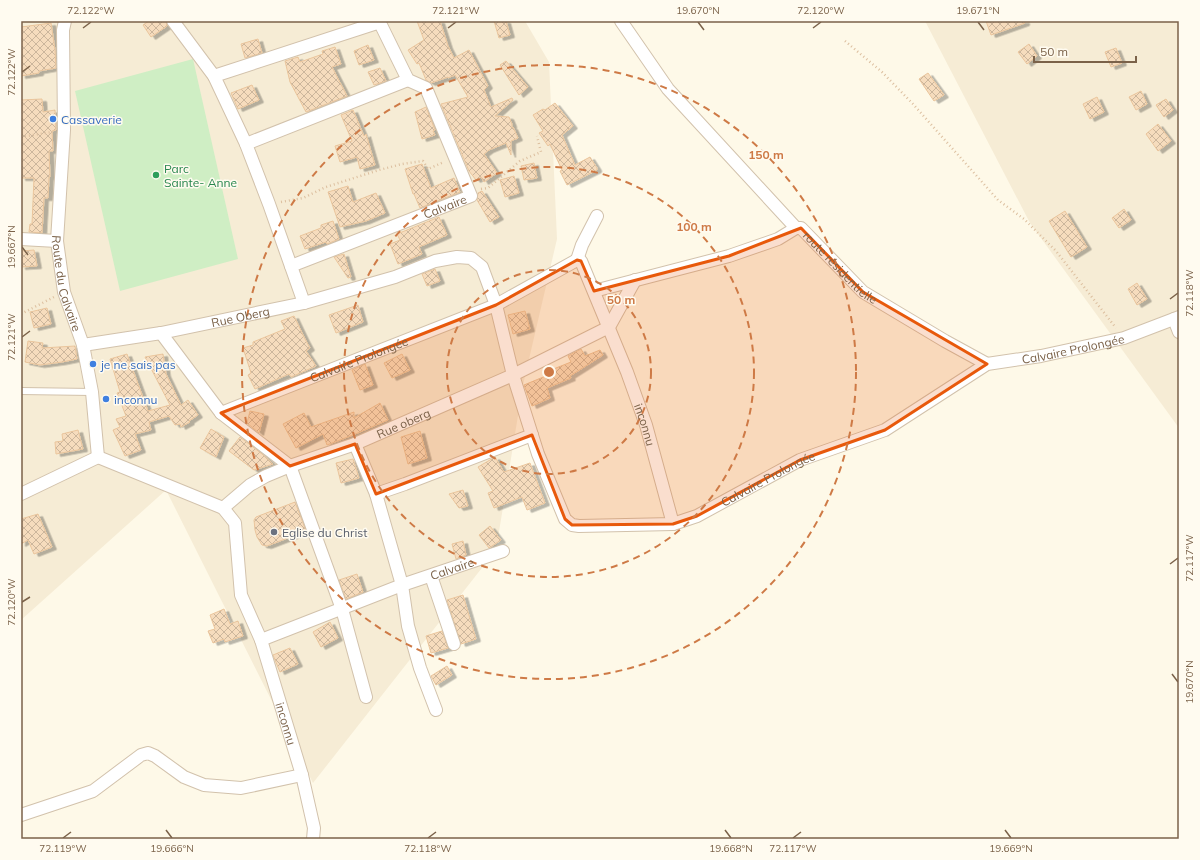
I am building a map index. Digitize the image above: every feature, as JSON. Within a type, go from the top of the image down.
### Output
[{"type":"street","name":"Route du Calvaire","points":[[66,21],[63,30],[64,130],[57,240],[64,292],[83,345],[92,392],[98,458]]},
{"type":"street","points":[[173,21],[214,76],[246,144],[304,303]]},
{"type":"street","points":[[621,21],[668,89],[796,228]]},
{"type":"street","points":[[214,76],[379,22],[408,80],[246,144]]},
{"type":"street","name":"Calvaire","points":[[290,266],[471,196],[426,88],[408,80]]},
{"type":"street","points":[[496,305],[577,260],[582,245],[597,216]]},
{"type":"street","name":"route résidentielle","points":[[594,291],[729,256],[778,239],[796,228],[801,228],[863,292],[987,364]]},
{"type":"street","points":[[21,239],[57,240]]},
{"type":"street","name":"Calvaire Prolongée","points":[[395,277],[435,262],[457,257],[471,258],[482,267],[496,305],[513,375],[538,454],[565,520],[572,525],[579,526],[673,524],[697,516],[800,460],[885,430],[987,364],[1041,356],[1124,338],[1176,318],[1179,332]]},
{"type":"street","name":"inconnu","points":[[577,260],[581,262],[594,291],[646,425],[673,524]]},
{"type":"street","name":"Rue Oberg","points":[[83,345],[161,333],[304,303],[395,277]]},
{"type":"street","points":[[513,375],[609,327],[635,280]]},
{"type":"street","name":"Calvaire Prolongée","points":[[221,413],[496,305]]},
{"type":"street","points":[[161,333],[221,413],[290,466],[342,609],[366,697]]},
{"type":"street","name":"Rue oberg","points":[[290,466],[354,444],[513,375]]},
{"type":"street","points":[[376,494],[532,435]]},
{"type":"street","points":[[354,444],[376,494],[402,585],[408,626],[420,668],[436,710]]},
{"type":"street","points":[[21,494],[98,458],[223,508],[250,485],[290,466]]},
{"type":"street","name":"inconnu","points":[[223,508],[235,523],[241,596],[261,640],[302,775],[314,828],[313,839]]},
{"type":"street","name":"Calvaire","points":[[342,609],[402,585],[503,551]]},
{"type":"street","points":[[431,576],[454,644]]},
{"type":"street","points":[[261,640],[342,609]]},
{"type":"street","points":[[21,815],[93,791],[141,755],[148,753],[155,756],[184,777],[204,785],[241,788],[302,775]]},
{"type":"lane","points":[[21,391],[92,392]]},
{"type":"path","points":[[845,41],[882,72],[913,104],[998,200],[1024,219],[1056,251],[1124,338]]},
{"type":"path","points":[[21,137],[64,130]]},
{"type":"path","points":[[468,189],[488,188],[520,162],[541,152],[537,136]]},
{"type":"path","points":[[269,204],[303,198],[326,187],[402,164],[423,161],[428,169],[446,162],[457,162]]},
{"type":"path","points":[[21,314],[64,292]]},
{"type":"highlighted area","points":[[801,228],[863,292],[987,364],[885,430],[800,460],[697,516],[673,524],[572,525],[565,519],[532,435],[376,494],[355,444],[290,466],[221,413],[496,305],[577,260],[581,261],[594,291],[729,256]]},
{"type":"shaded area","points":[[21,21],[525,21],[549,62],[557,239],[523,385],[496,550],[313,783],[166,490],[21,620]]},
{"type":"shaded area","points":[[925,21],[1179,21],[1179,428],[1030,223]]},
{"type":"green space","name":"Parc Sainte- Anne","points":[[193,59],[238,259],[120,291],[75,91]]},
{"type":"building","points":[[149,21],[166,21],[167,26],[151,37],[143,25]]},
{"type":"building","points":[[417,21],[440,21],[448,46],[454,58],[469,50],[488,86],[484,90],[491,107],[512,98],[513,100],[495,116],[509,117],[512,128],[513,127],[518,138],[511,141],[511,155],[506,143],[489,150],[484,154],[497,173],[484,182],[481,177],[476,180],[469,171],[441,104],[468,97],[455,75],[431,83],[426,80],[419,63],[417,64],[408,50],[424,40]]},
{"type":"building","points":[[494,21],[506,21],[510,35],[499,38]]},
{"type":"building","points":[[986,21],[1025,21],[1025,23],[991,35]]},
{"type":"building","points":[[51,23],[56,68],[21,76],[21,27]]},
{"type":"building","points":[[258,39],[262,53],[245,58],[241,44]]},
{"type":"building","points":[[1029,44],[1037,56],[1027,64],[1018,52]]},
{"type":"building","points":[[368,45],[374,60],[359,65],[354,51]]},
{"type":"building","points":[[335,47],[341,64],[332,67],[347,96],[306,112],[290,82],[285,61],[298,57],[300,62],[323,54],[322,51]]},
{"type":"building","points":[[1116,48],[1122,63],[1111,67],[1105,52]]},
{"type":"building","points":[[506,61],[528,87],[519,95],[500,65]]},
{"type":"building","points":[[380,68],[386,81],[374,85],[368,72]]},
{"type":"building","points":[[928,73],[944,95],[934,101],[919,79]]},
{"type":"building","points":[[252,85],[259,100],[238,109],[231,93]]},
{"type":"building","points":[[1141,91],[1147,104],[1136,110],[1129,97]]},
{"type":"building","points":[[1097,97],[1104,112],[1090,119],[1083,104]]},
{"type":"building","points":[[42,99],[43,112],[55,110],[56,130],[52,131],[53,151],[49,151],[50,177],[48,198],[44,198],[42,233],[29,232],[30,224],[32,224],[34,178],[21,178],[21,100]]},
{"type":"building","points":[[1166,99],[1173,110],[1164,117],[1156,105]]},
{"type":"building","points":[[555,103],[573,126],[562,135],[575,165],[590,157],[597,168],[597,170],[567,185],[550,144],[548,146],[539,133],[543,131],[533,115],[543,109],[545,110]]},
{"type":"building","points":[[426,107],[435,130],[433,131],[435,135],[422,139],[415,112]]},
{"type":"building","points":[[353,110],[364,136],[366,134],[375,165],[360,169],[357,157],[340,162],[335,146],[352,141],[341,115]]},
{"type":"building","points":[[1158,124],[1171,141],[1158,151],[1146,134]]},
{"type":"building","points":[[534,163],[537,178],[524,180],[521,166]]},
{"type":"building","points":[[422,164],[431,188],[454,178],[460,192],[420,208],[413,194],[405,169]]},
{"type":"building","points":[[514,176],[519,193],[505,197],[500,180]]},
{"type":"building","points":[[348,186],[353,202],[376,193],[385,213],[366,221],[340,227],[328,192]]},
{"type":"building","points":[[482,191],[499,217],[490,222],[477,200],[478,193]]},
{"type":"building","points":[[1124,209],[1131,220],[1119,228],[1112,218]]},
{"type":"building","points":[[1065,211],[1087,247],[1071,257],[1049,221]]},
{"type":"building","points":[[439,217],[447,235],[419,247],[422,254],[398,264],[390,244],[400,240],[397,234]]},
{"type":"building","points":[[333,221],[339,239],[327,244],[326,242],[305,249],[300,236],[321,228],[321,225]]},
{"type":"building","points":[[34,250],[37,266],[21,267],[21,251]]},
{"type":"building","points":[[344,254],[351,277],[348,278],[334,257]]},
{"type":"building","points":[[435,269],[440,281],[427,286],[422,274]]},
{"type":"building","points":[[1137,283],[1147,299],[1137,305],[1128,289]]},
{"type":"building","points":[[358,305],[363,322],[336,333],[329,315]]},
{"type":"building","points":[[47,308],[51,324],[34,328],[30,312]]},
{"type":"building","points":[[525,311],[530,329],[513,334],[508,315]]},
{"type":"building","points":[[294,316],[310,348],[306,351],[316,366],[291,377],[289,374],[255,389],[248,375],[251,373],[243,348],[253,345],[253,342],[285,329],[281,321]]},
{"type":"building","points":[[28,341],[43,343],[42,348],[75,346],[77,359],[40,365],[25,362]]},
{"type":"building","points":[[581,349],[585,356],[600,350],[603,355],[570,376],[571,378],[547,388],[550,398],[532,406],[524,385],[553,373],[551,370],[571,362],[568,356]]},
{"type":"building","points":[[127,354],[148,411],[170,405],[145,357],[163,354],[166,374],[181,405],[188,400],[198,415],[181,427],[180,424],[175,425],[169,416],[149,422],[151,430],[135,434],[141,450],[125,456],[113,430],[120,427],[116,419],[126,416],[117,393],[120,392],[110,359]]},
{"type":"building","points":[[402,354],[410,370],[392,378],[384,363]]},
{"type":"building","points":[[365,364],[373,385],[360,390],[352,370]]},
{"type":"building","points":[[380,403],[388,420],[327,445],[323,434],[296,448],[283,424],[304,413],[311,427],[354,412],[354,418]]},
{"type":"building","points":[[250,411],[264,414],[259,433],[247,423]]},
{"type":"building","points":[[211,429],[224,437],[216,457],[200,448]]},
{"type":"building","points":[[78,430],[83,449],[56,454],[55,442],[63,441],[62,434]]},
{"type":"building","points":[[420,431],[427,458],[408,464],[401,437]]},
{"type":"building","points":[[240,437],[273,464],[254,470],[229,451]]},
{"type":"building","points":[[495,457],[504,472],[530,463],[545,503],[527,510],[522,497],[494,508],[488,493],[493,491],[478,467]]},
{"type":"building","points":[[353,459],[359,478],[341,483],[336,463]]},
{"type":"building","points":[[463,490],[468,506],[459,508],[449,494]]},
{"type":"building","points":[[295,502],[306,531],[267,546],[262,545],[255,530],[254,520],[256,517]]},
{"type":"building","points":[[38,514],[52,547],[34,554],[28,540],[21,544],[21,519]]},
{"type":"building","points":[[490,526],[501,540],[489,548],[479,535]]},
{"type":"building","points":[[463,541],[466,555],[456,559],[452,544]]},
{"type":"building","points":[[357,574],[363,592],[346,599],[339,580]]},
{"type":"building","points":[[463,595],[476,639],[461,644],[447,600]]},
{"type":"building","points":[[224,609],[230,624],[238,621],[243,636],[225,642],[224,639],[213,643],[208,631],[215,629],[210,615]]},
{"type":"building","points":[[330,622],[338,638],[321,647],[313,632]]},
{"type":"building","points":[[442,631],[448,648],[431,653],[426,636]]},
{"type":"building","points":[[290,648],[298,664],[280,672],[273,655]]},
{"type":"building","points":[[447,666],[452,675],[436,685],[431,676]]},
{"type":"place","name":"Cassaverie","points":[[53,119]]},
{"type":"place","name":"Parc Sainte- Anne","points":[[156,175]]},
{"type":"place","name":"je ne sais pas","points":[[93,364]]},
{"type":"place","name":"inconnu","points":[[106,399]]},
{"type":"place","name":"Eglise du Christ","points":[[274,532]]}]
